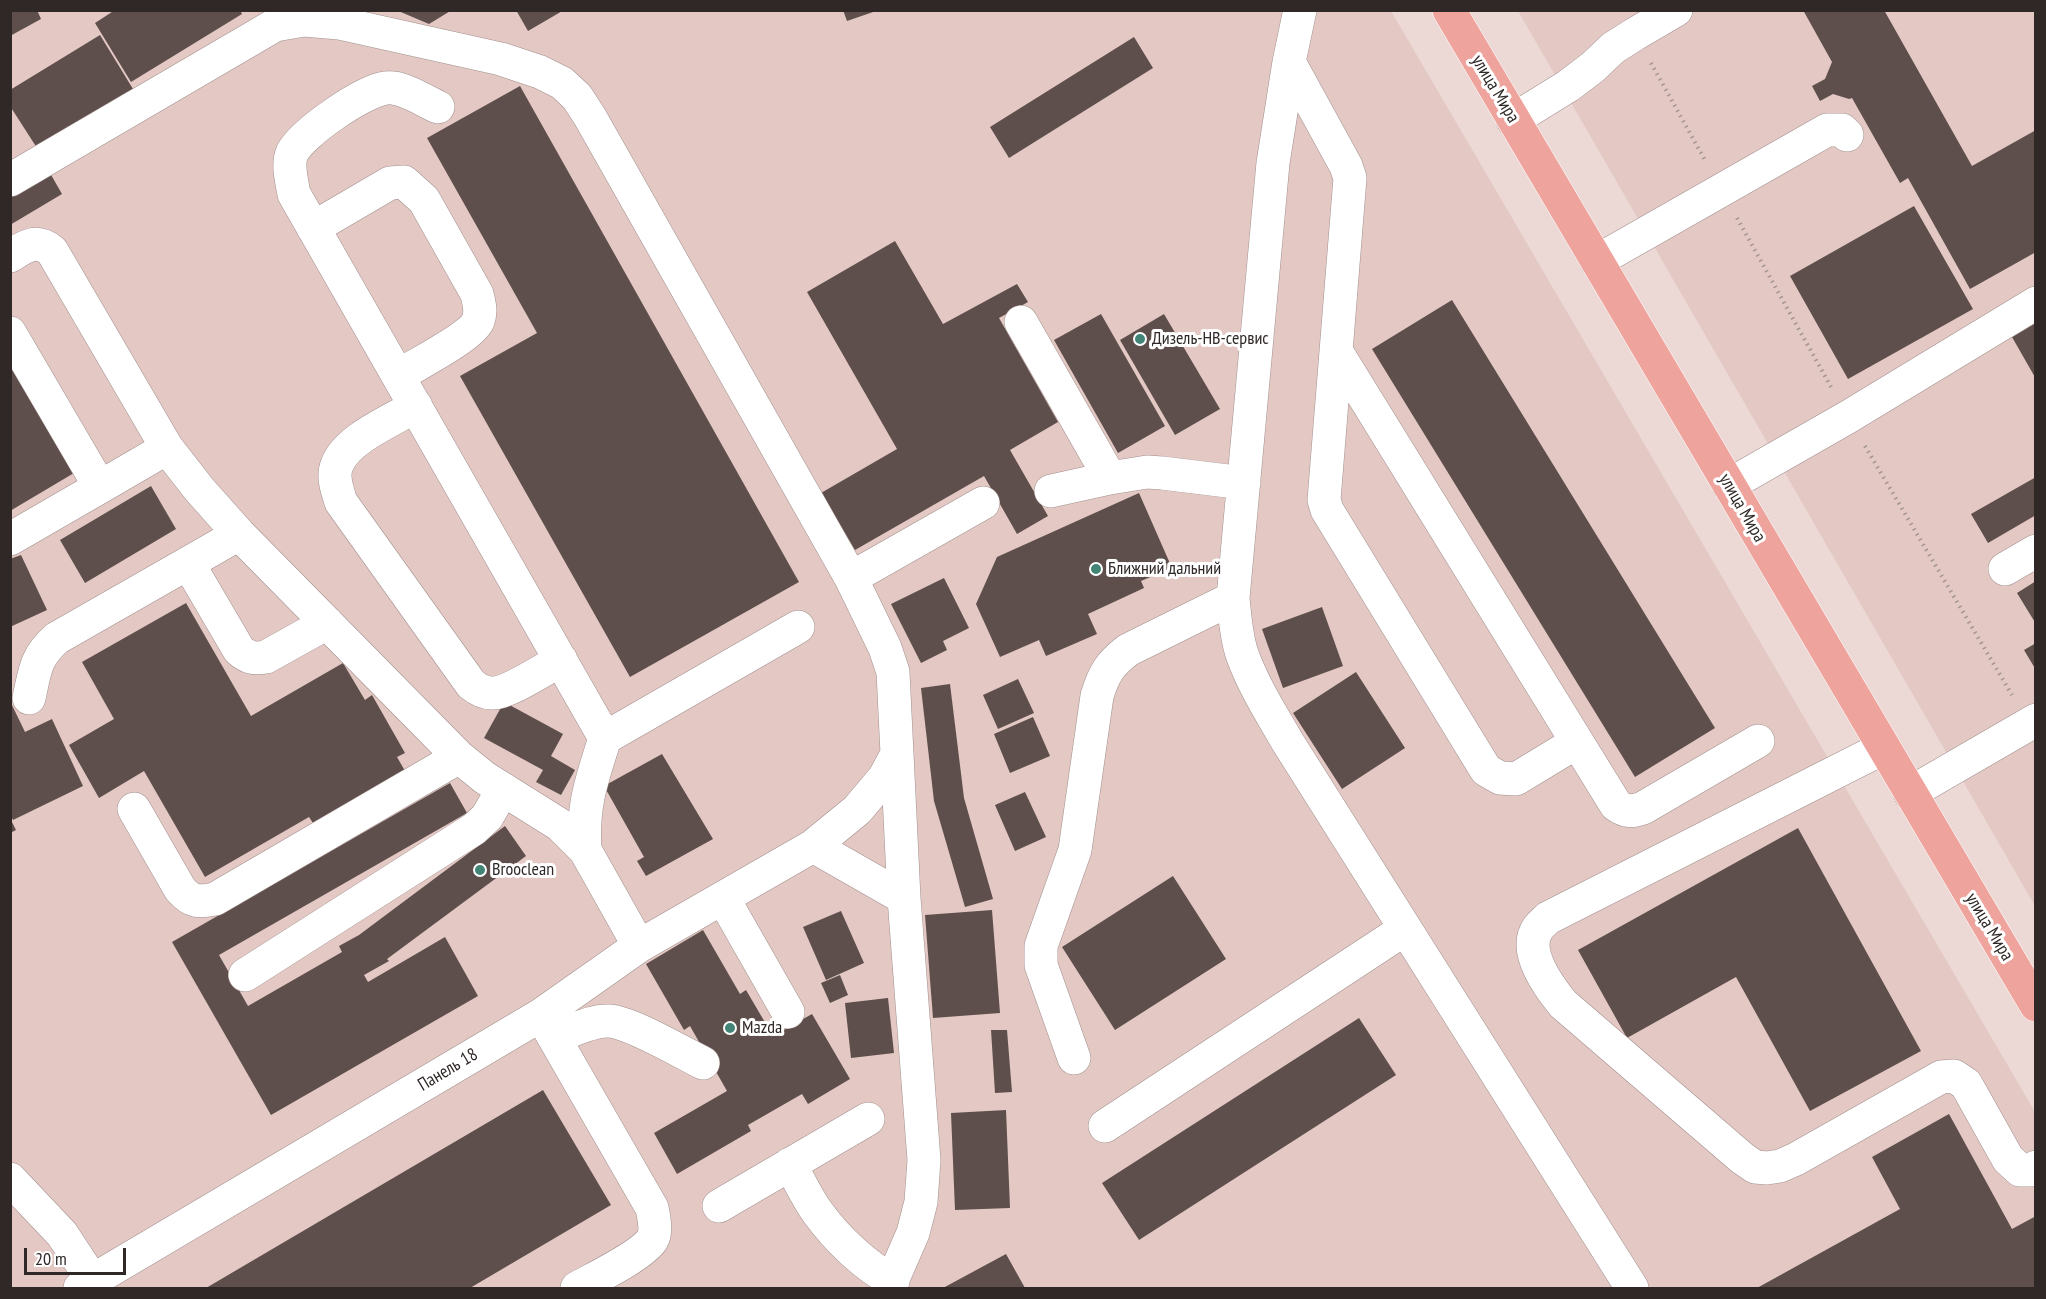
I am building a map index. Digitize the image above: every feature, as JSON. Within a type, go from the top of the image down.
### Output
[{"type":"main road","name":"улица Мира","points":[[1449,10],[2036,1005]]},
{"type":"street","points":[[1300,10],[1273,163],[1233,598],[1236,629],[1242,653],[1256,687],[1287,741],[1632,1288]]},
{"type":"street","points":[[1513,120],[1568,86],[1613,48],[1676,10]]},
{"type":"street","points":[[10,180],[275,25],[304,20],[350,26],[501,59],[562,82],[577,97],[851,578],[885,648],[892,672],[904,898],[924,1160],[918,1212],[913,1233],[890,1287],[828,1226],[816,1211],[790,1164]]},
{"type":"street","points":[[1289,62],[1346,166],[1350,178],[1324,504],[1486,770],[1500,778],[1516,778],[1577,742]]},
{"type":"street","points":[[438,107],[402,90],[387,88],[372,92],[313,129],[300,140],[291,155],[290,170],[294,194],[605,738]]},
{"type":"street","points":[[1597,261],[1827,130],[1842,130],[1847,135]]},
{"type":"street","points":[[313,228],[390,183],[404,182],[424,200],[477,294],[481,309],[478,322],[468,334],[398,376]]},
{"type":"street","points":[[10,256],[35,244],[44,245],[52,251],[167,448],[239,534],[459,757],[503,789],[560,825],[585,850],[639,946]]},
{"type":"street","points":[[1729,485],[1848,417],[2036,303]]},
{"type":"street","points":[[1021,322],[1110,478]]},
{"type":"street","points":[[10,333],[100,487]]},
{"type":"street","points":[[1336,351],[1616,805],[1624,811],[1633,812],[1643,808],[1758,741]]},
{"type":"street","points":[[416,406],[355,442],[343,453],[336,466],[335,484],[341,502],[471,684],[480,691],[494,693],[504,690],[561,660]]},
{"type":"street","points":[[10,539],[167,448]]},
{"type":"street","points":[[1051,491],[1147,472],[1244,483]]},
{"type":"street","points":[[851,578],[983,503]]},
{"type":"street","points":[[29,698],[36,665],[44,650],[57,638],[239,534]]},
{"type":"street","points":[[2005,569],[2036,550]]},
{"type":"street","points":[[188,563],[239,650],[246,656],[256,659],[266,657],[327,623]]},
{"type":"street","points":[[1074,1058],[1041,966],[1041,946],[1075,849],[1096,696],[1103,676],[1113,662],[1128,650],[1233,598]]},
{"type":"street","points":[[585,850],[583,824],[585,809],[605,738],[798,627]]},
{"type":"street","points":[[1910,793],[2032,722]]},
{"type":"street","points":[[1883,748],[1548,918],[1537,929],[1533,947],[1538,966],[1550,989],[1563,1004],[1755,1167],[1767,1168],[1796,1159],[1941,1077],[1954,1076],[1966,1084],[2008,1159],[2020,1170],[2031,1170],[2036,1167]]},
{"type":"street","name":"Панель 18","points":[[86,1285],[548,1026],[639,946],[813,846],[857,810],[884,778],[897,754]]},
{"type":"street","points":[[134,809],[187,898],[200,901],[216,899],[459,757]]},
{"type":"street","points":[[245,975],[474,829],[487,816],[503,789]]},
{"type":"street","points":[[813,846],[904,898]]},
{"type":"street","points":[[723,898],[788,1012]]},
{"type":"street","points":[[1105,1126],[1405,929]]},
{"type":"street","points":[[577,1288],[642,1251],[653,1239],[655,1225],[652,1209],[548,1026],[591,1025],[609,1021],[624,1025],[703,1063]]},
{"type":"street","points":[[719,1206],[868,1119]]},
{"type":"street","points":[[10,1179],[62,1234],[86,1285]]},
{"type":"path","points":[[1635,34],[1848,417],[2032,722]]},
{"type":"shaded area","points":[[10,11],[1391,11],[2035,1112],[2035,1288],[11,1288]]},
{"type":"shaded area","points":[[1518,11],[2035,11],[2035,906]]},
{"type":"building","points":[[10,10],[37,10],[41,19],[10,36]]},
{"type":"building","points":[[115,10],[240,10],[242,14],[131,82],[95,23]]},
{"type":"building","points":[[396,10],[452,10],[429,24]]},
{"type":"building","points":[[516,10],[564,10],[528,31]]},
{"type":"building","points":[[843,10],[876,10],[876,11],[847,21]]},
{"type":"building","points":[[1803,10],[1884,10],[1972,166],[2036,130],[2036,252],[1970,289],[1908,178],[1900,183],[1852,98],[1833,94],[1820,101],[1812,86],[1825,79],[1832,62]]},
{"type":"building","points":[[100,35],[133,89],[37,148],[10,106],[10,90]]},
{"type":"building","points":[[1134,37],[1153,68],[1009,158],[990,127]]},
{"type":"building","points":[[520,86],[799,582],[630,677],[460,376],[537,333],[427,138]]},
{"type":"building","points":[[50,173],[62,194],[10,225],[10,196]]},
{"type":"building","points":[[1914,206],[1973,309],[1848,379],[1790,276]]},
{"type":"building","points":[[895,241],[943,324],[1017,284],[1028,302],[999,318],[1058,422],[1010,450],[1048,516],[1017,534],[984,476],[855,550],[821,493],[897,449],[807,292]]},
{"type":"building","points":[[1452,300],[1715,728],[1635,777],[1372,349]]},
{"type":"building","points":[[1101,314],[1165,426],[1118,453],[1054,340]]},
{"type":"building","points":[[1164,314],[1220,409],[1175,435],[1120,340]]},
{"type":"building","points":[[2036,323],[2036,379],[2012,337]]},
{"type":"building","points":[[10,366],[74,473],[10,511]]},
{"type":"building","points":[[2036,477],[2036,515],[1988,543],[1971,514]]},
{"type":"building","points":[[151,486],[176,529],[85,583],[60,540]]},
{"type":"building","points":[[1139,493],[1172,568],[1141,581],[1144,588],[1088,614],[1097,634],[1046,656],[1039,640],[1000,657],[976,604],[997,557]]},
{"type":"building","points":[[21,555],[47,610],[10,627],[10,559]]},
{"type":"building","points":[[944,578],[969,628],[943,641],[947,650],[921,663],[891,604]]},
{"type":"building","points":[[2036,581],[2036,624],[2017,593]]},
{"type":"building","points":[[186,603],[251,716],[343,663],[365,700],[372,695],[405,753],[397,757],[405,771],[313,823],[309,817],[205,877],[144,771],[99,798],[69,745],[114,719],[82,662]]},
{"type":"building","points":[[1322,607],[1343,666],[1283,688],[1262,629]]},
{"type":"building","points":[[2036,643],[2036,670],[2024,650]]},
{"type":"building","points":[[1356,672],[1405,748],[1342,789],[1293,713]]},
{"type":"building","points":[[1018,679],[1034,713],[998,729],[983,695]]},
{"type":"building","points":[[950,684],[964,798],[993,899],[965,907],[934,801],[921,688]]},
{"type":"building","points":[[10,701],[25,732],[52,719],[83,786],[13,820],[10,814]]},
{"type":"building","points":[[504,702],[563,734],[551,756],[575,770],[561,795],[536,782],[543,770],[484,738]]},
{"type":"building","points":[[1033,717],[1050,756],[1010,773],[994,734]]},
{"type":"building","points":[[662,754],[713,839],[646,876],[637,861],[644,857],[604,786]]},
{"type":"building","points":[[450,783],[467,813],[219,955],[248,1006],[342,952],[339,946],[359,935],[505,826],[526,856],[387,959],[389,961],[364,975],[368,982],[445,937],[478,996],[271,1115],[172,942]]},
{"type":"building","points":[[1025,792],[1046,837],[1015,851],[995,805]]},
{"type":"building","points":[[10,818],[16,830],[10,833]]},
{"type":"building","points":[[1798,828],[1921,1051],[1810,1111],[1736,977],[1627,1038],[1578,950]]},
{"type":"building","points":[[1173,876],[1226,959],[1115,1030],[1062,947]]},
{"type":"building","points":[[992,910],[1000,1013],[933,1018],[925,915]]},
{"type":"building","points":[[841,911],[864,963],[826,980],[803,927]]},
{"type":"building","name":"Mazda","points":[[703,930],[740,994],[746,990],[773,1036],[812,1014],[850,1079],[808,1104],[802,1094],[748,1125],[751,1131],[677,1174],[654,1133],[727,1091],[690,1026],[684,1030],[646,964]]},
{"type":"building","points":[[840,975],[848,995],[830,1003],[821,983]]},
{"type":"building","points":[[888,998],[894,1053],[851,1058],[845,1003]]},
{"type":"building","points":[[1359,1018],[1396,1075],[1139,1240],[1102,1183]]},
{"type":"building","points":[[991,1030],[1007,1030],[1012,1092],[995,1093]]},
{"type":"building","points":[[543,1090],[611,1205],[470,1288],[206,1288]]},
{"type":"building","points":[[1006,1110],[1010,1208],[955,1210],[951,1113]]},
{"type":"building","points":[[1949,1114],[2012,1229],[2036,1216],[2036,1288],[1757,1288],[1900,1209],[1872,1157]]},
{"type":"building","points":[[1006,1254],[1025,1288],[943,1288]]},
{"type":"place","name":"Дизель-НВ-сервис","points":[[1140,339]]},
{"type":"place","name":"Ближний дальний","points":[[1096,569]]},
{"type":"place","name":"Brooсlean","points":[[480,870]]},
{"type":"place","name":"Mazda","points":[[730,1028]]}]
